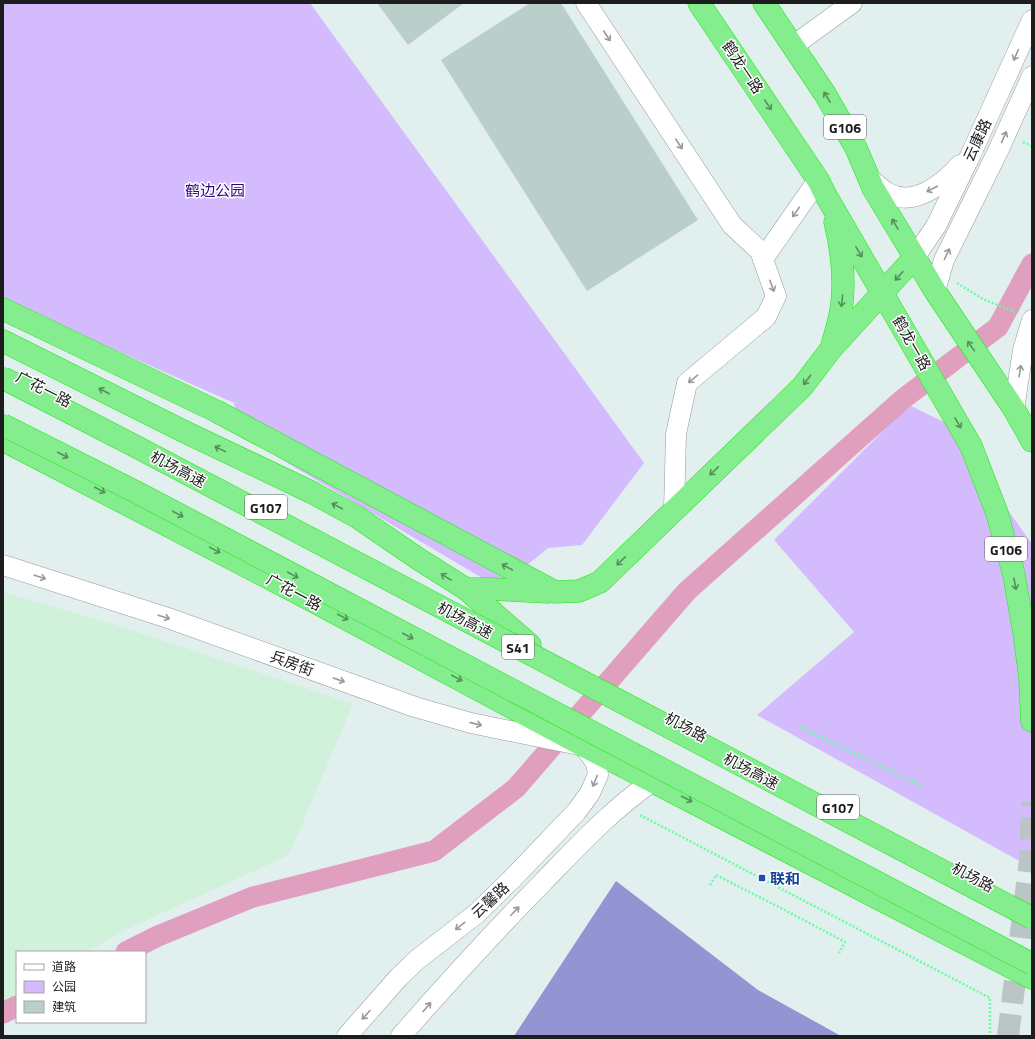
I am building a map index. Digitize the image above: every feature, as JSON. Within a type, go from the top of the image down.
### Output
[{"type":"highway","name":"鹤龙一路","points":[[699,3],[822,187],[971,446],[997,513],[1014,575],[1030,678],[1032,721]]},
{"type":"highway","name":"G106","points":[[764,3],[839,116],[856,148],[873,188],[935,291],[1014,409],[1032,441]]},
{"type":"highway","name":"G106","points":[[822,187],[833,211],[838,235],[844,286],[840,315],[831,349]]},
{"type":"highway","points":[[466,589],[555,592],[579,591],[600,582],[802,387],[831,349],[915,258]]},
{"type":"highway","points":[[3,309],[216,411],[555,592]]},
{"type":"highway","points":[[3,341],[326,500],[357,517],[466,589],[530,645]]},
{"type":"highway","name":"广花一路","points":[[3,368],[120,428],[314,534],[530,645]]},
{"type":"highway","name":"机场高速","points":[[3,378],[1032,918]]},
{"type":"highway","points":[[3,424],[147,498],[1032,964]]},
{"type":"highway","name":"广花一路","points":[[3,440],[306,597],[583,745]]},
{"type":"highway","name":"机场路","points":[[530,645],[1032,908]]},
{"type":"highway","points":[[583,745],[1032,978]]},
{"type":"street","points":[[586,3],[732,225],[760,251],[776,296],[766,317],[687,383],[676,434],[674,510]]},
{"type":"street","points":[[793,46],[852,3]]},
{"type":"street","name":"云康路","points":[[915,258],[936,226],[971,154],[1032,20]]},
{"type":"street","name":"云康路","points":[[935,291],[944,260],[998,151],[1032,76]]},
{"type":"street","points":[[868,177],[888,193],[899,197],[914,197],[933,189],[943,182],[971,154]]},
{"type":"street","points":[[763,259],[822,187]]},
{"type":"street","points":[[1014,409],[1023,350],[1025,317]]},
{"type":"street","name":"兵房街","points":[[3,565],[168,618],[415,707],[471,723],[583,745]]},
{"type":"street","name":"云馨路","points":[[347,1036],[399,977],[418,959],[476,914],[577,811],[590,793],[598,775],[596,763],[583,745]]},
{"type":"street","name":"云馨路","points":[[401,1036],[475,953],[582,842],[621,805],[653,781]]},
{"type":"path","points":[[983,299],[1025,317]]},
{"type":"path","points":[[800,727],[922,786]]},
{"type":"path","points":[[621,805],[990,998],[990,1036]]},
{"type":"path","points":[[710,885],[716,875],[845,942],[838,953]]},
{"type":"shaded area","points":[[3,592],[113,624],[353,704],[289,855],[123,931],[89,951],[16,951],[16,995],[3,1002]]},
{"type":"shaded area","points":[[616,881],[758,990],[841,1036],[514,1036]]},
{"type":"green space","name":"鹤边公园","points":[[3,3],[310,3],[644,463],[582,545],[548,548],[499,588],[239,434],[234,403],[3,300]]},
{"type":"green space","points":[[909,405],[946,423],[1032,544],[1032,868],[757,715],[854,632],[774,540]]},
{"type":"building","points":[[377,3],[464,3],[408,45]]},
{"type":"building","points":[[530,3],[561,3],[698,220],[587,291],[441,60]]},
{"type":"waterway","points":[[128,951],[158,936],[253,897],[434,851],[516,788],[687,591],[903,399],[998,327],[1032,264]]},
{"type":"waterway","points":[[3,1013],[16,1006]]},
{"type":"tunnel","points":[[1008,1036],[1030,860],[1032,802]]},
{"type":"place","name":"联和","points":[[762,878]]}]
